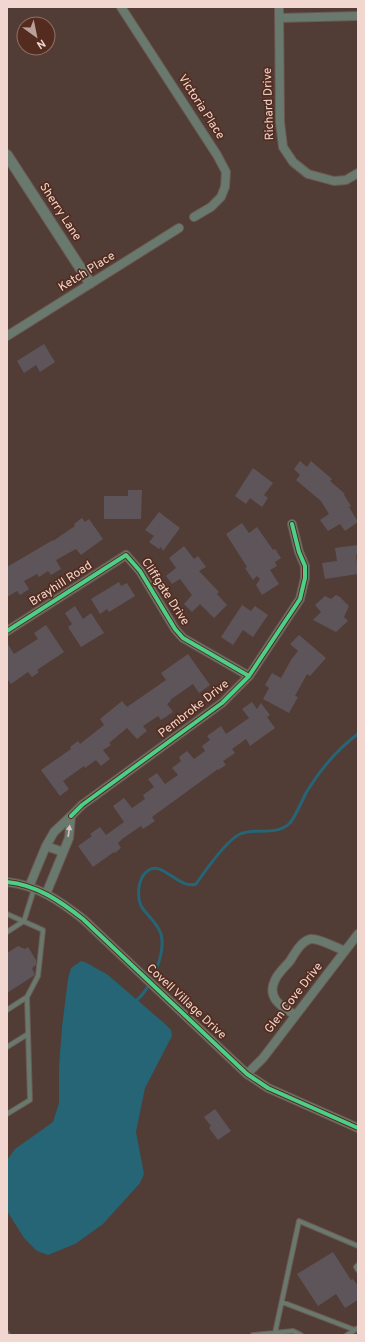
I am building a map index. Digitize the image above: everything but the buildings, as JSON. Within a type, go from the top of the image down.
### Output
[{"type":"street","name":"Victoria Place","points":[[121,7],[217,155],[226,172],[225,188],[221,197],[211,208],[194,217]]},
{"type":"street","name":"Richard Drive","points":[[279,7],[280,122],[283,147],[293,162],[308,174],[334,181],[346,180],[358,173]]},
{"type":"street","points":[[279,18],[358,16]]},
{"type":"street","name":"Sherry Lane","points":[[7,155],[90,283]]},
{"type":"street","name":"Ketch Place","points":[[7,336],[179,228]]},
{"type":"street","name":"Pembroke Drive","points":[[32,888],[46,846],[54,832],[82,805],[222,703],[249,676],[300,599],[305,578],[305,566],[299,552],[292,524]]},
{"type":"street","name":"Cliffgate Drive","points":[[126,555],[140,571],[175,630],[183,638],[249,676]]},
{"type":"street","name":"Brayhill Road","points":[[7,630],[126,555]]},
{"type":"street","points":[[46,894],[68,838],[71,816]]},
{"type":"street","points":[[46,846],[63,852]]},
{"type":"street","name":"Covell Village Drive","points":[[7,882],[16,883],[46,894],[60,901],[83,918],[247,1074],[268,1088],[358,1128]]},
{"type":"street","name":"Glen Cove Drive","points":[[247,1074],[263,1058],[358,934]]},
{"type":"street","points":[[295,1015],[281,1007],[275,1000],[272,989],[275,980],[302,944],[308,940],[316,939],[345,951]]},
{"type":"lane","points":[[7,932],[24,921],[32,888]]},
{"type":"lane","points":[[7,914],[43,930],[38,976],[27,997],[30,1100],[7,1114]]},
{"type":"lane","points":[[7,1010],[27,997]]},
{"type":"lane","points":[[7,1047],[28,1034]]},
{"type":"lane","points":[[275,1333],[299,1221],[358,1246]]},
{"type":"lane","points":[[358,1265],[356,1267],[358,1270]]},
{"type":"lane","points":[[282,1302],[356,1329]]},
{"type":"lane","points":[[347,1335],[356,1329]]},
{"type":"lane","points":[[253,1335],[294,1332],[301,1335]]},
{"type":"water","points":[[81,961],[108,975],[164,1023],[171,1030],[172,1036],[145,1088],[136,1132],[144,1174],[140,1183],[103,1224],[75,1244],[48,1255],[37,1251],[24,1238],[7,1211],[7,1160],[15,1149],[53,1122],[59,1103],[59,1067],[68,979],[71,968]]},
{"type":"waterway","points":[[137,1000],[143,994],[153,978],[160,959],[162,941],[159,930],[143,909],[139,900],[140,883],[145,873],[154,868],[160,869],[183,883],[190,885],[196,884],[216,856],[235,837],[246,832],[272,831],[284,827],[292,820],[306,793],[323,768],[350,740],[358,734]]},
{"type":"cycle path","points":[[71,816],[82,805],[222,703],[249,676],[300,599],[305,578],[305,566],[299,552],[292,524]]},
{"type":"cycle path","points":[[7,631],[126,555],[140,571],[175,629],[183,638],[249,676]]},
{"type":"cycle path","points":[[7,882],[38,890],[57,900],[83,919],[247,1074],[268,1088],[358,1128]]}]
